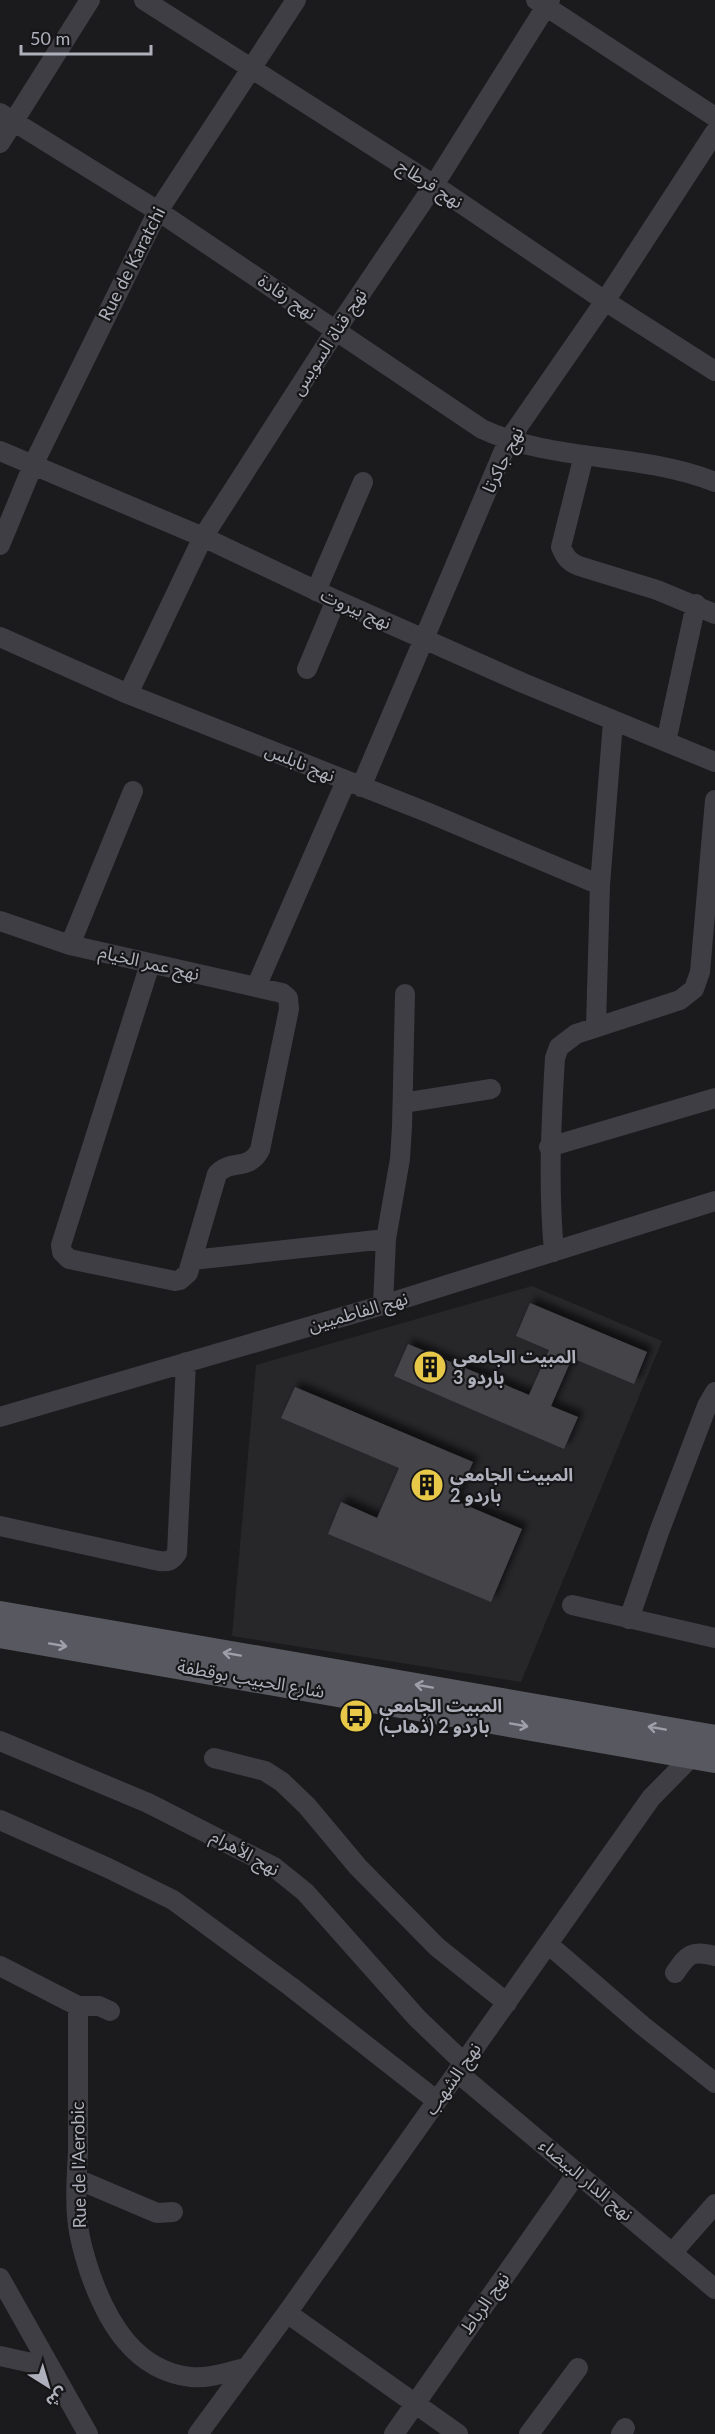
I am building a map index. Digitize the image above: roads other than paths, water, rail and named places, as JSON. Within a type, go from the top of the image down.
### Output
[{"type":"main road","name":"شارع الحبيب بوقطفة","points":[[0,1614],[710,1744]]},
{"type":"main road","name":"شارع الحبيب بوقطفة","points":[[0,1635],[710,1744]]},
{"type":"street","points":[[0,143],[7,117],[90,0]]},
{"type":"street","name":"نهج قرطاج","points":[[144,0],[434,185],[605,301],[715,371]]},
{"type":"street","name":"Rue de Karatchi","points":[[0,545],[33,465],[158,211],[296,0]]},
{"type":"street","points":[[544,2],[715,117]]},
{"type":"street","name":"نهج قناة السويس","points":[[128,694],[203,537],[336,330],[434,185],[544,2]]},
{"type":"street","name":"نهج رقادة","points":[[7,117],[158,211],[482,429],[508,441],[669,468],[715,482]]},
{"type":"street","name":"نهج جاكرتا","points":[[256,987],[425,639],[508,441],[605,301],[715,132]]},
{"type":"street","name":"نهج بيروت","points":[[0,451],[203,537],[316,591],[613,722],[715,762]]},
{"type":"street","points":[[584,455],[561,547],[564,555],[570,562],[579,566],[696,604],[715,614]]},
{"type":"street","points":[[316,591],[363,482]]},
{"type":"street","points":[[307,669],[336,600]]},
{"type":"street","points":[[666,742],[696,604]]},
{"type":"street","name":"نهج نابلس","points":[[0,637],[128,694],[429,813],[600,885]]},
{"type":"street","points":[[597,1027],[600,885],[613,722]]},
{"type":"street","points":[[70,945],[133,790]]},
{"type":"street","points":[[554,1252],[549,1200],[549,1147],[555,1058],[559,1047],[576,1034],[680,1000],[694,989],[700,972],[715,800]]},
{"type":"street","name":"نهج عمر الخيام","points":[[0,921],[70,945],[256,987],[285,995],[288,998],[289,1009],[260,1150],[255,1159],[249,1163],[228,1166],[218,1174],[192,1260]]},
{"type":"street","points":[[150,964],[61,1245],[62,1252],[69,1259],[169,1281],[185,1277],[192,1260],[386,1239]]},
{"type":"street","points":[[384,1305],[386,1239],[400,1159],[405,994]]},
{"type":"street","points":[[403,1103],[491,1089]]},
{"type":"street","points":[[549,1147],[715,1098]]},
{"type":"street","name":"نهج الفاطميين","points":[[0,1417],[384,1305],[715,1201]]},
{"type":"street","points":[[0,1526],[165,1562],[174,1558],[177,1553],[186,1362]]},
{"type":"street","points":[[629,1619],[663,1521],[707,1406],[715,1392]]},
{"type":"street","points":[[572,1605],[715,1638]]},
{"type":"street","name":"نهج الأهرام","points":[[0,1741],[148,1803],[274,1867],[305,1892],[461,2068]]},
{"type":"street","name":"نهج الشهب","points":[[198,2434],[461,2068],[651,1798],[710,1744]]},
{"type":"street","points":[[214,1758],[265,1771],[282,1782],[307,1806],[358,1867],[437,1947],[507,2003]]},
{"type":"street","points":[[0,1820],[173,1900],[291,1986],[437,2101]]},
{"type":"street","points":[[548,1944],[643,2026],[715,2083]]},
{"type":"street","points":[[675,1973],[685,1958],[693,1953],[715,1956]]},
{"type":"street","points":[[0,1966],[78,2006],[99,2006],[110,2011]]},
{"type":"street","name":"Rue de l'Aerobic","points":[[78,2006],[77,2216],[84,2253],[106,2312],[116,2331],[132,2349],[146,2362],[170,2373],[193,2377],[214,2376],[245,2368]]},
{"type":"street","name":"نهج الدار البيضاء","points":[[461,2068],[577,2173],[715,2289]]},
{"type":"street","name":"نهج الرباط","points":[[394,2434],[577,2173]]},
{"type":"street","points":[[77,2179],[157,2214],[173,2212]]},
{"type":"street","points":[[673,2252],[715,2204]]},
{"type":"street","points":[[0,2278],[88,2434]]},
{"type":"street","points":[[286,2313],[458,2434]]},
{"type":"street","points":[[0,2356],[50,2367]]},
{"type":"street","points":[[529,2434],[578,2368]]},
{"type":"place","name":"المبيت الجامعي باردو 3","points":[[430,1367]]},
{"type":"place","name":"المبيت الجامعي باردو 2","points":[[427,1485]]},
{"type":"place","name":"المبيت الجامعي باردو 2 (ذهاب)","points":[[356,1716]]}]
